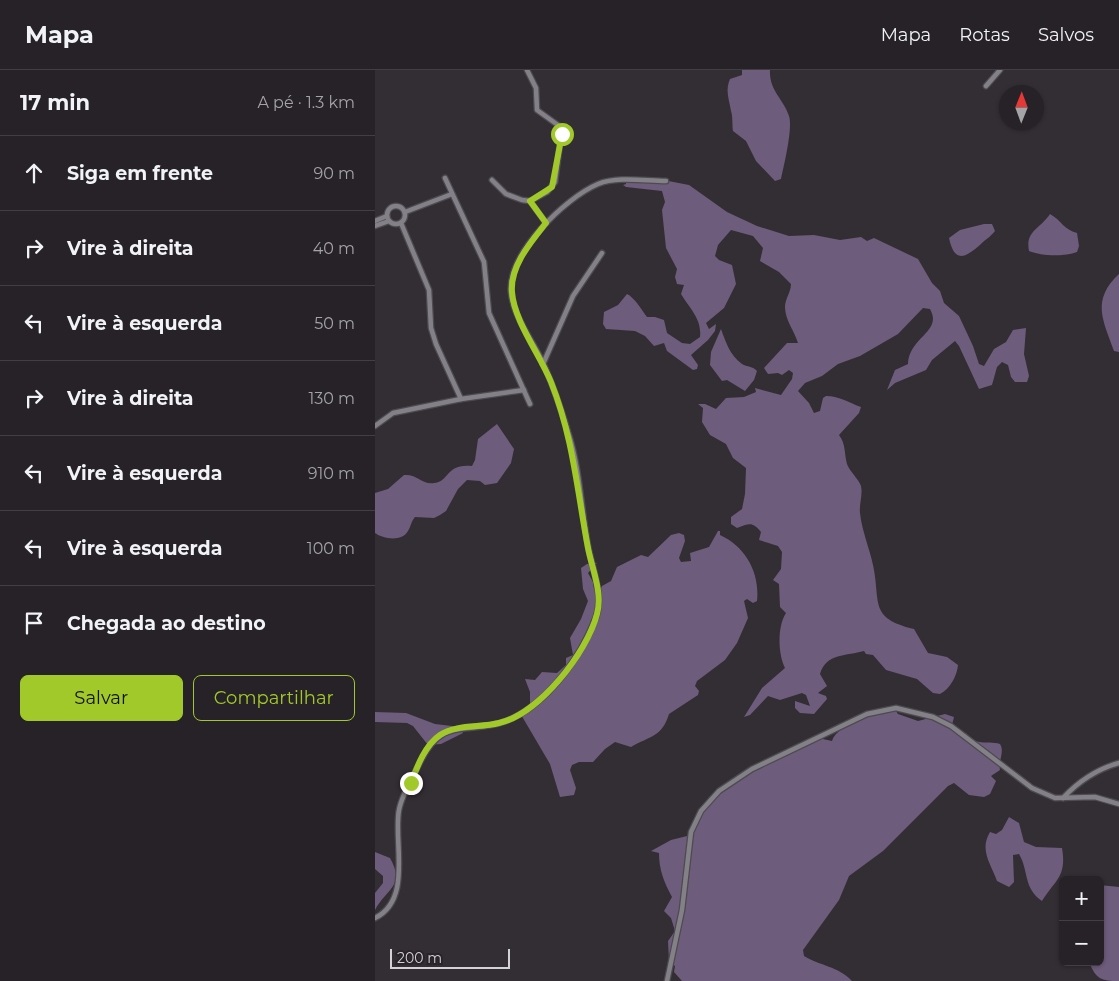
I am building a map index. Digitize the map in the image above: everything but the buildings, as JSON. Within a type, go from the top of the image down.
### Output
[{"type":"street","points":[[492,180],[513,198],[530,201],[552,187],[562,130],[537,110],[536,88],[527,70]]},
{"type":"street","points":[[986,86],[1000,70]]},
{"type":"street","points":[[445,178],[483,258],[489,313],[530,404]]},
{"type":"street","points":[[375,918],[385,912],[390,905],[396,885],[400,864],[398,817],[401,802],[432,742],[450,731],[499,723],[525,710],[552,688],[572,665],[597,615],[599,595],[588,546],[569,436],[543,364],[516,309],[512,285],[521,257],[546,223],[576,198],[599,184],[619,181],[666,180]]},
{"type":"street","points":[[452,194],[405,212],[401,223],[429,290],[431,328],[436,344],[461,399]]},
{"type":"street","points":[[530,201],[546,223]]},
{"type":"street","points":[[388,218],[389,210],[393,207],[400,207],[405,212]]},
{"type":"street","points":[[375,221],[388,218]]},
{"type":"street","points":[[388,218],[395,224],[401,223]]},
{"type":"street","points":[[375,226],[388,218]]},
{"type":"street","points":[[543,364],[573,296],[602,253]]},
{"type":"street","points":[[375,426],[393,413],[461,399],[524,390]]},
{"type":"street","points":[[667,981],[682,910],[691,832],[701,812],[719,791],[752,769],[867,714],[896,708],[933,717],[969,739],[1031,788],[1055,798],[1095,797],[1119,804]]},
{"type":"street","points":[[1063,798],[1073,787],[1091,775],[1119,764]]},
{"type":"shaded area","points":[[742,70],[770,70],[774,89],[789,116],[789,138],[781,179],[775,181],[756,161],[746,141],[733,131],[728,87],[730,79],[742,75]]},
{"type":"shaded area","points":[[626,179],[658,179],[689,185],[727,212],[757,226],[789,236],[814,235],[840,240],[861,237],[867,241],[874,238],[918,259],[932,283],[940,291],[944,303],[959,316],[979,364],[984,366],[994,349],[1006,342],[1013,330],[1026,328],[1024,354],[1029,376],[1027,382],[1015,382],[1011,377],[1008,365],[1002,362],[997,367],[992,385],[979,389],[955,341],[932,360],[926,370],[895,383],[887,390],[895,370],[908,364],[914,347],[932,323],[933,317],[930,309],[923,308],[898,334],[860,356],[838,364],[822,376],[805,383],[798,391],[809,403],[814,413],[820,411],[823,398],[826,396],[840,398],[861,407],[859,413],[839,435],[844,445],[847,464],[861,486],[861,520],[873,565],[879,607],[889,620],[914,629],[928,653],[947,657],[958,665],[952,682],[940,694],[933,693],[917,679],[886,670],[873,655],[866,654],[864,651],[838,656],[827,662],[823,667],[820,674],[827,686],[818,693],[826,696],[827,699],[814,714],[800,713],[795,708],[795,701],[810,706],[806,695],[802,693],[780,700],[768,696],[750,715],[744,717],[762,688],[785,668],[779,640],[781,626],[786,613],[780,607],[779,584],[773,580],[781,569],[782,552],[778,546],[759,540],[761,532],[755,526],[747,525],[737,528],[731,524],[731,517],[742,509],[745,494],[746,468],[733,458],[726,444],[710,435],[702,422],[703,408],[698,404],[705,404],[716,409],[726,398],[744,397],[756,392],[755,388],[781,395],[792,379],[793,373],[789,370],[782,375],[778,373],[768,374],[764,368],[787,343],[798,343],[785,312],[785,304],[791,284],[779,272],[760,261],[763,248],[753,236],[731,230],[718,245],[715,256],[719,260],[732,265],[736,284],[724,308],[706,323],[709,329],[716,324],[715,331],[691,355],[698,365],[697,369],[693,370],[667,351],[664,343],[654,346],[645,336],[635,331],[606,329],[603,324],[604,312],[618,305],[627,294],[647,317],[664,320],[667,333],[682,343],[690,344],[700,337],[697,319],[681,294],[684,285],[677,284],[675,277],[677,269],[666,248],[662,210],[665,202],[662,191],[626,187],[623,185],[626,184]]},
{"type":"shaded area","points":[[1050,214],[1069,230],[1077,233],[1079,246],[1077,252],[1066,255],[1053,255],[1029,251],[1028,244],[1031,234]]},
{"type":"shaded area","points":[[992,224],[995,231],[991,236],[968,254],[963,256],[955,253],[949,238],[960,230]]},
{"type":"shaded area","points":[[1119,274],[1119,352],[1114,351],[1106,330],[1103,320],[1102,302],[1110,284]]},
{"type":"shaded area","points":[[721,329],[734,357],[742,364],[757,371],[754,380],[745,391],[727,380],[722,381],[710,365],[711,352]]},
{"type":"shaded area","points":[[497,424],[514,449],[511,463],[497,483],[485,485],[480,481],[467,480],[458,489],[446,511],[440,515],[434,518],[415,517],[408,531],[401,537],[387,538],[375,533],[375,493],[388,489],[404,475],[434,483],[439,482],[457,467],[472,466],[475,460],[478,439]]},
{"type":"shaded area","points":[[718,531],[720,531],[720,535],[737,546],[744,554],[756,581],[757,601],[753,603],[747,599],[744,601],[748,618],[737,643],[725,660],[697,681],[695,686],[699,691],[698,695],[669,714],[663,727],[655,735],[631,747],[615,742],[605,749],[593,762],[579,762],[572,765],[570,770],[576,788],[574,795],[560,797],[550,764],[520,713],[530,704],[530,692],[525,679],[535,680],[542,672],[557,673],[566,665],[566,658],[573,655],[570,638],[581,619],[588,601],[583,589],[581,568],[587,564],[597,563],[588,573],[593,582],[594,589],[599,592],[602,586],[611,581],[617,567],[641,555],[648,557],[671,535],[679,533],[684,535],[685,541],[679,558],[681,562],[691,561],[690,553],[709,547]]},
{"type":"shaded area","points":[[894,708],[898,714],[918,721],[945,714],[954,717],[952,725],[960,736],[966,733],[977,742],[1000,744],[1002,750],[1000,770],[991,776],[996,781],[990,794],[984,797],[969,795],[954,783],[948,786],[883,851],[849,876],[839,900],[803,950],[804,956],[841,972],[852,981],[682,981],[674,972],[675,966],[669,962],[668,941],[675,931],[671,918],[664,911],[672,897],[662,876],[659,853],[651,851],[671,840],[687,836],[709,797],[752,772],[762,761],[814,737],[832,741],[835,735],[850,724]]},
{"type":"shaded area","points":[[375,712],[406,713],[435,724],[460,727],[463,733],[441,744],[428,745],[413,726],[407,723],[375,722]]},
{"type":"shaded area","points":[[1009,817],[1019,823],[1024,842],[1036,847],[1062,848],[1063,866],[1059,878],[1042,901],[1036,896],[1029,885],[1019,854],[1013,855],[1014,882],[1009,887],[997,881],[987,857],[986,845],[990,832],[996,834],[1002,830]]},
{"type":"shaded area","points":[[375,852],[390,858],[396,875],[393,887],[375,910],[375,893],[383,883],[383,876],[375,869]]},
{"type":"shaded area","points":[[1104,885],[1119,887],[1119,981],[1100,978],[1091,966],[1104,966]]},
{"type":"route","points":[[411,783],[432,742],[442,734],[460,728],[499,723],[518,716],[552,688],[563,677],[581,651],[597,615],[599,595],[588,546],[569,436],[551,383],[516,309],[511,294],[516,267],[521,257],[546,223],[530,201],[547,192],[555,182],[557,154],[562,134]]}]
